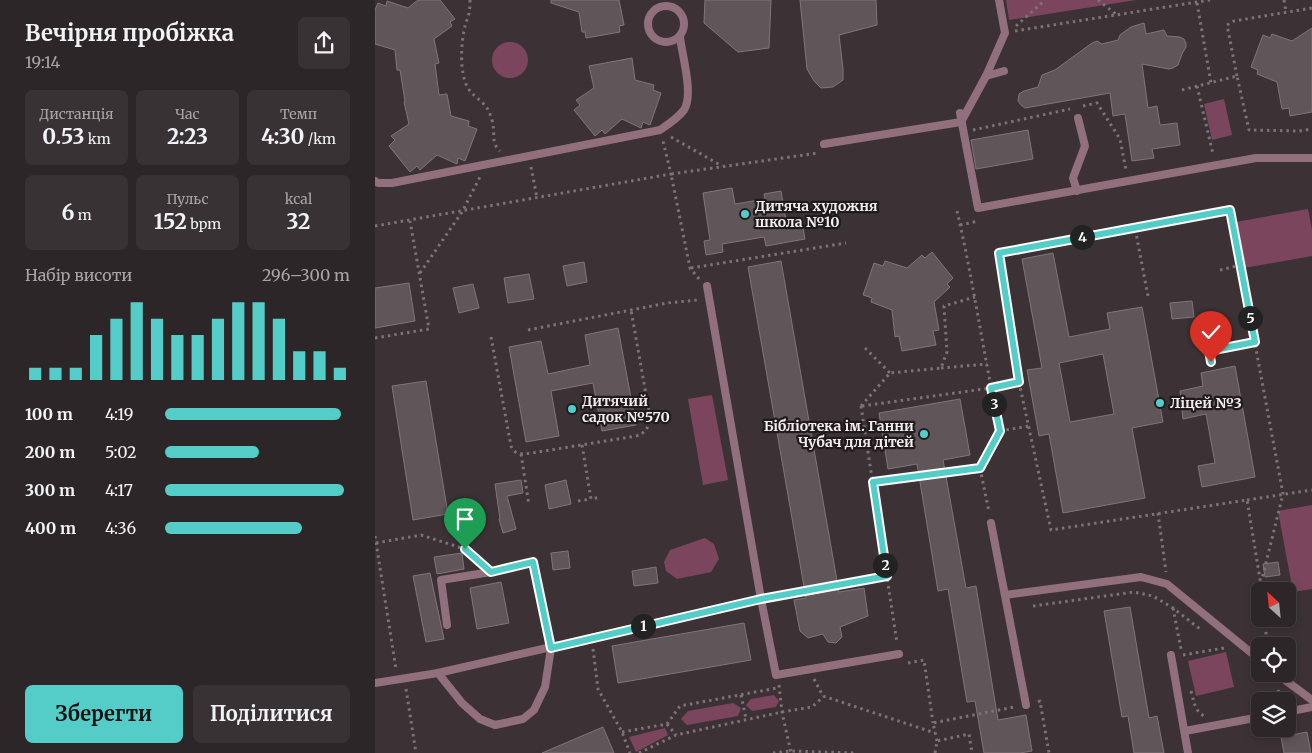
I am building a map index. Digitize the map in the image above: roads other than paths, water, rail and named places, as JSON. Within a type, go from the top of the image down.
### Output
[{"type":"lane","points":[[961,122],[986,76],[1005,33],[999,0]]},
{"type":"lane","points":[[659,3],[673,7],[682,14],[685,27],[680,37],[667,43],[661,42],[652,36],[649,30],[649,18],[659,3]]},
{"type":"lane","points":[[375,181],[378,183],[392,183],[660,130],[675,120],[685,108],[689,89],[680,37]]},
{"type":"lane","points":[[986,76],[1005,71]]},
{"type":"lane","points":[[960,113],[979,208],[1256,158],[1312,158]]},
{"type":"lane","points":[[1077,191],[1073,178],[1085,146],[1078,118]]},
{"type":"lane","points":[[824,144],[961,122]]},
{"type":"lane","points":[[707,286],[761,599],[777,675],[899,654]]},
{"type":"lane","points":[[991,523],[1026,705]]},
{"type":"lane","points":[[438,673],[480,720],[495,725],[523,719],[534,710],[545,687],[551,648],[533,562],[491,572],[441,580],[447,625]]},
{"type":"lane","points":[[1005,595],[1141,577],[1167,584],[1251,653]]},
{"type":"lane","points":[[375,683],[438,673],[761,599]]},
{"type":"lane","points":[[1171,655],[1188,753]]},
{"type":"lane","points":[[1288,682],[1312,700]]},
{"type":"lane","points":[[1296,710],[1312,707]]},
{"type":"lane","points":[[1185,731],[1251,719]]},
{"type":"place","name":"Дитяча художня школа №10","points":[[745,214]]},
{"type":"place","name":"Ліцей №3","points":[[1160,403]]},
{"type":"place","name":"Дитячий садок №570","points":[[572,409]]},
{"type":"place","name":"Бібліотека ім. Ганни Чубач для дітей","points":[[924,434]]}]
